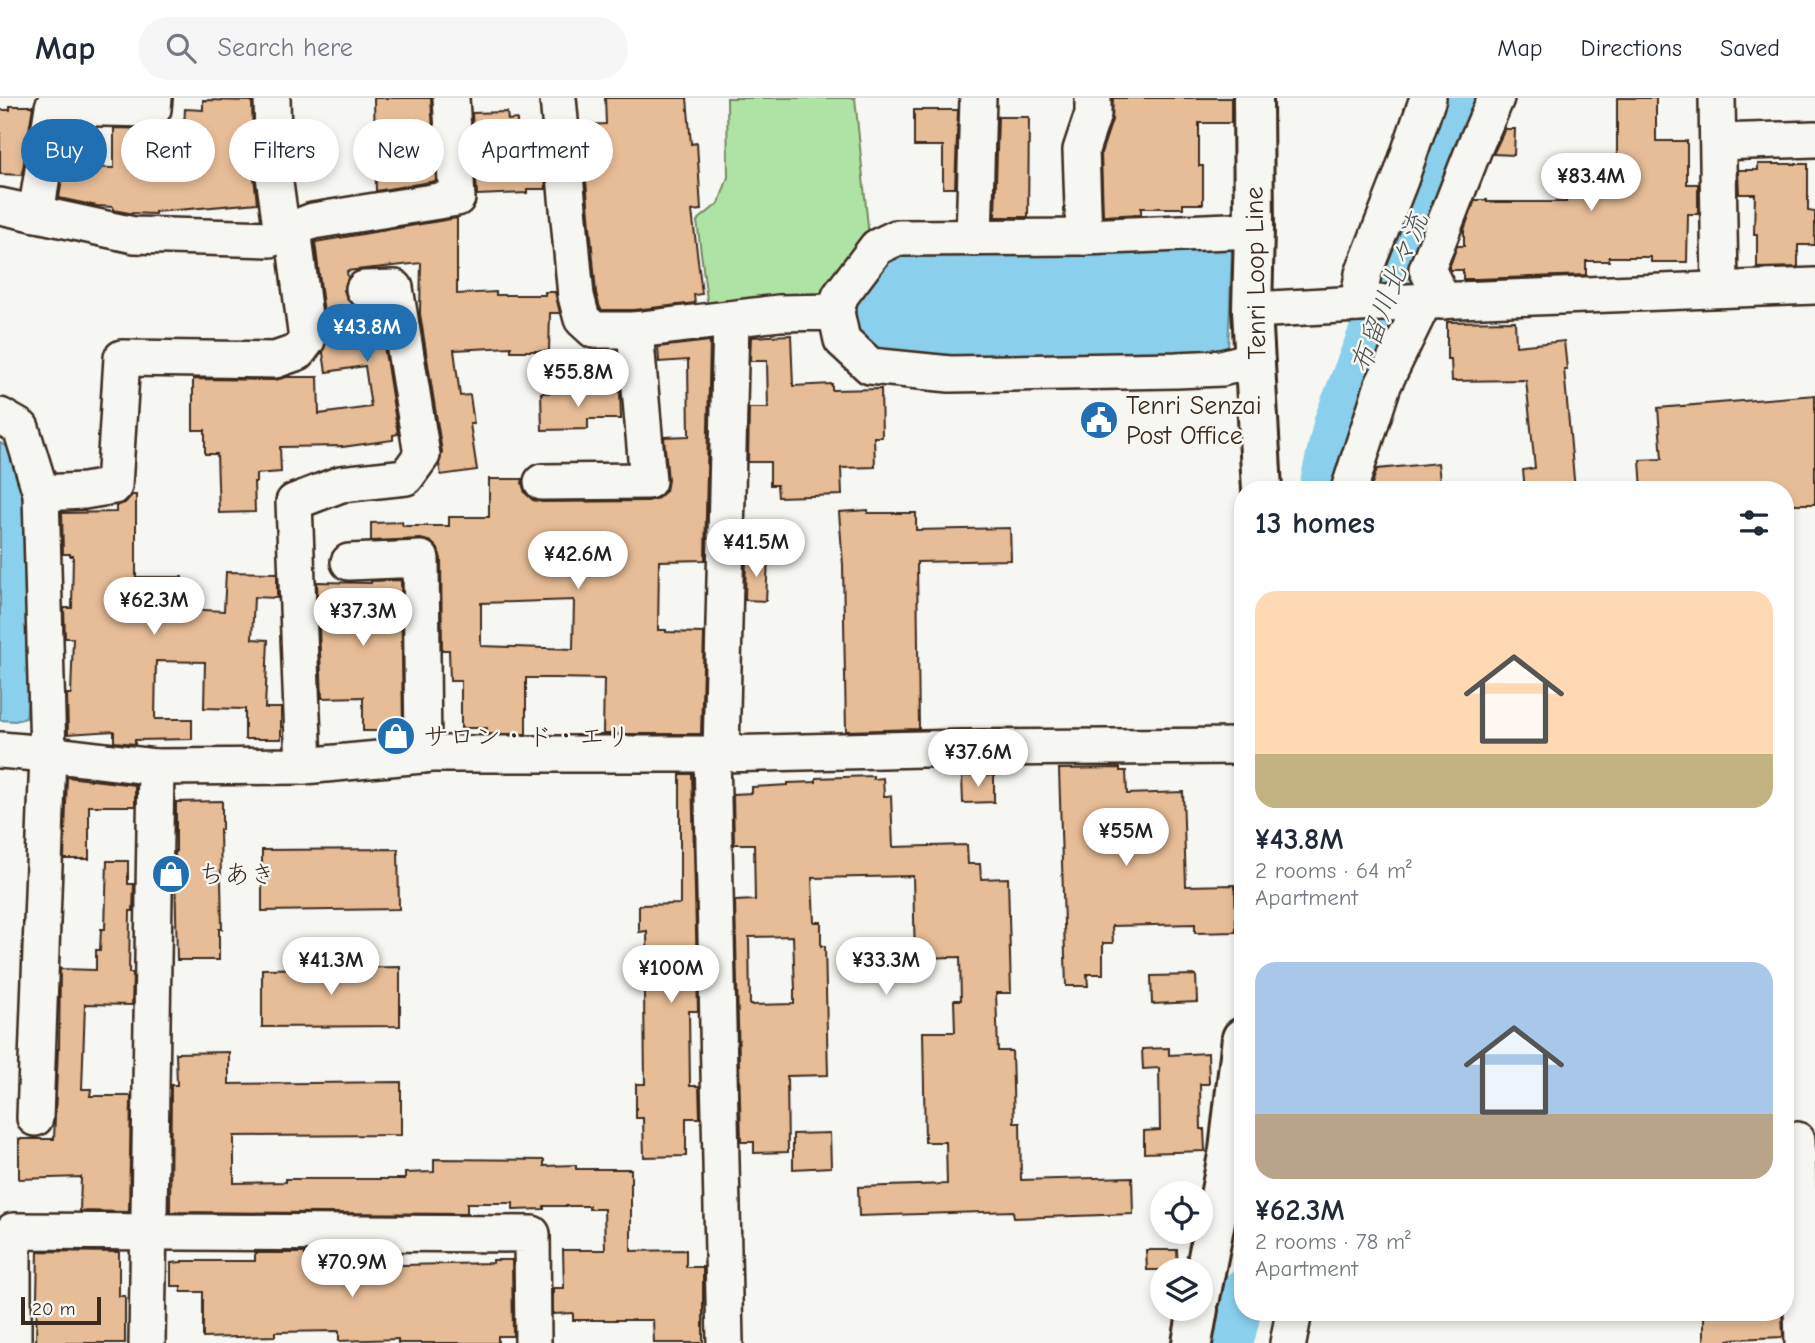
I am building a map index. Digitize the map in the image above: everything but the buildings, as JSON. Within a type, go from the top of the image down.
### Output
[{"type":"main road","name":"Tenri Loop Line","points":[[1253,98],[1252,310],[1262,481]]},
{"type":"main road","points":[[1210,1258],[1234,1159]]},
{"type":"main road","points":[[1192,1343],[1196,1321]]},
{"type":"street","points":[[36,214],[53,107],[153,109],[155,98]]},
{"type":"street","points":[[41,493],[84,491],[114,486],[122,358],[275,360],[298,352],[307,340],[288,231],[274,176],[272,98]]},
{"type":"street","points":[[0,206],[134,235],[270,239],[313,221],[457,198],[451,98]]},
{"type":"street","points":[[558,98],[576,296],[582,319],[594,330],[635,330],[779,313],[836,312]]},
{"type":"street","points":[[974,238],[978,98]]},
{"type":"street","points":[[1084,237],[1082,150],[1093,114],[1093,98]]},
{"type":"street","points":[[1357,304],[1363,274],[1400,180],[1428,98]]},
{"type":"street","points":[[1352,481],[1383,385],[1428,301],[1427,269],[1496,98]]},
{"type":"street","points":[[1717,98],[1720,289]]},
{"type":"street","points":[[1718,142],[1815,139]]},
{"type":"street","points":[[1254,230],[1084,237],[896,239],[877,247],[840,296],[836,312],[842,340],[870,366],[950,374],[1222,368],[1256,359]]},
{"type":"street","points":[[1252,310],[1815,286]]},
{"type":"street","points":[[304,766],[294,502],[341,484],[406,477],[422,456],[395,288],[364,289]]},
{"type":"street","points":[[724,1343],[716,754],[731,319]]},
{"type":"street","points":[[542,482],[648,481],[635,330]]},
{"type":"street","points":[[0,416],[21,428],[41,493],[48,754],[35,1118]]},
{"type":"street","points":[[349,562],[421,559],[423,755]]},
{"type":"street","points":[[0,750],[156,767],[304,766],[423,755],[716,754],[962,748],[1234,746]]},
{"type":"street","points":[[147,1343],[156,767]]},
{"type":"street","points":[[1799,1140],[1803,1343]]},
{"type":"street","points":[[12,1343],[13,1231],[532,1234],[533,1343]]},
{"type":"street","points":[[1288,1343],[1292,1321]]},
{"type":"green space","points":[[727,98],[855,98],[869,237],[820,300],[708,308],[697,221],[719,203],[728,177]]},
{"type":"water","points":[[1223,239],[1232,249],[1228,351],[1184,363],[875,356],[850,335],[847,308],[893,249]]},
{"type":"water","points":[[0,443],[6,445],[14,454],[26,482],[29,681],[26,718],[15,721],[0,720]]},
{"type":"waterway","name":"布留川北々流","points":[[1324,481],[1337,423],[1451,121],[1463,98]]},
{"type":"waterway","name":"布留川北々流","points":[[1230,1343],[1235,1321]]},
{"type":"place","name":"Tenri Senzai Post Office","points":[[1099,420]]},
{"type":"place","name":"サロン・ド・エリ","points":[[396,736]]},
{"type":"place","name":"ちあき","points":[[171,874]]}]
